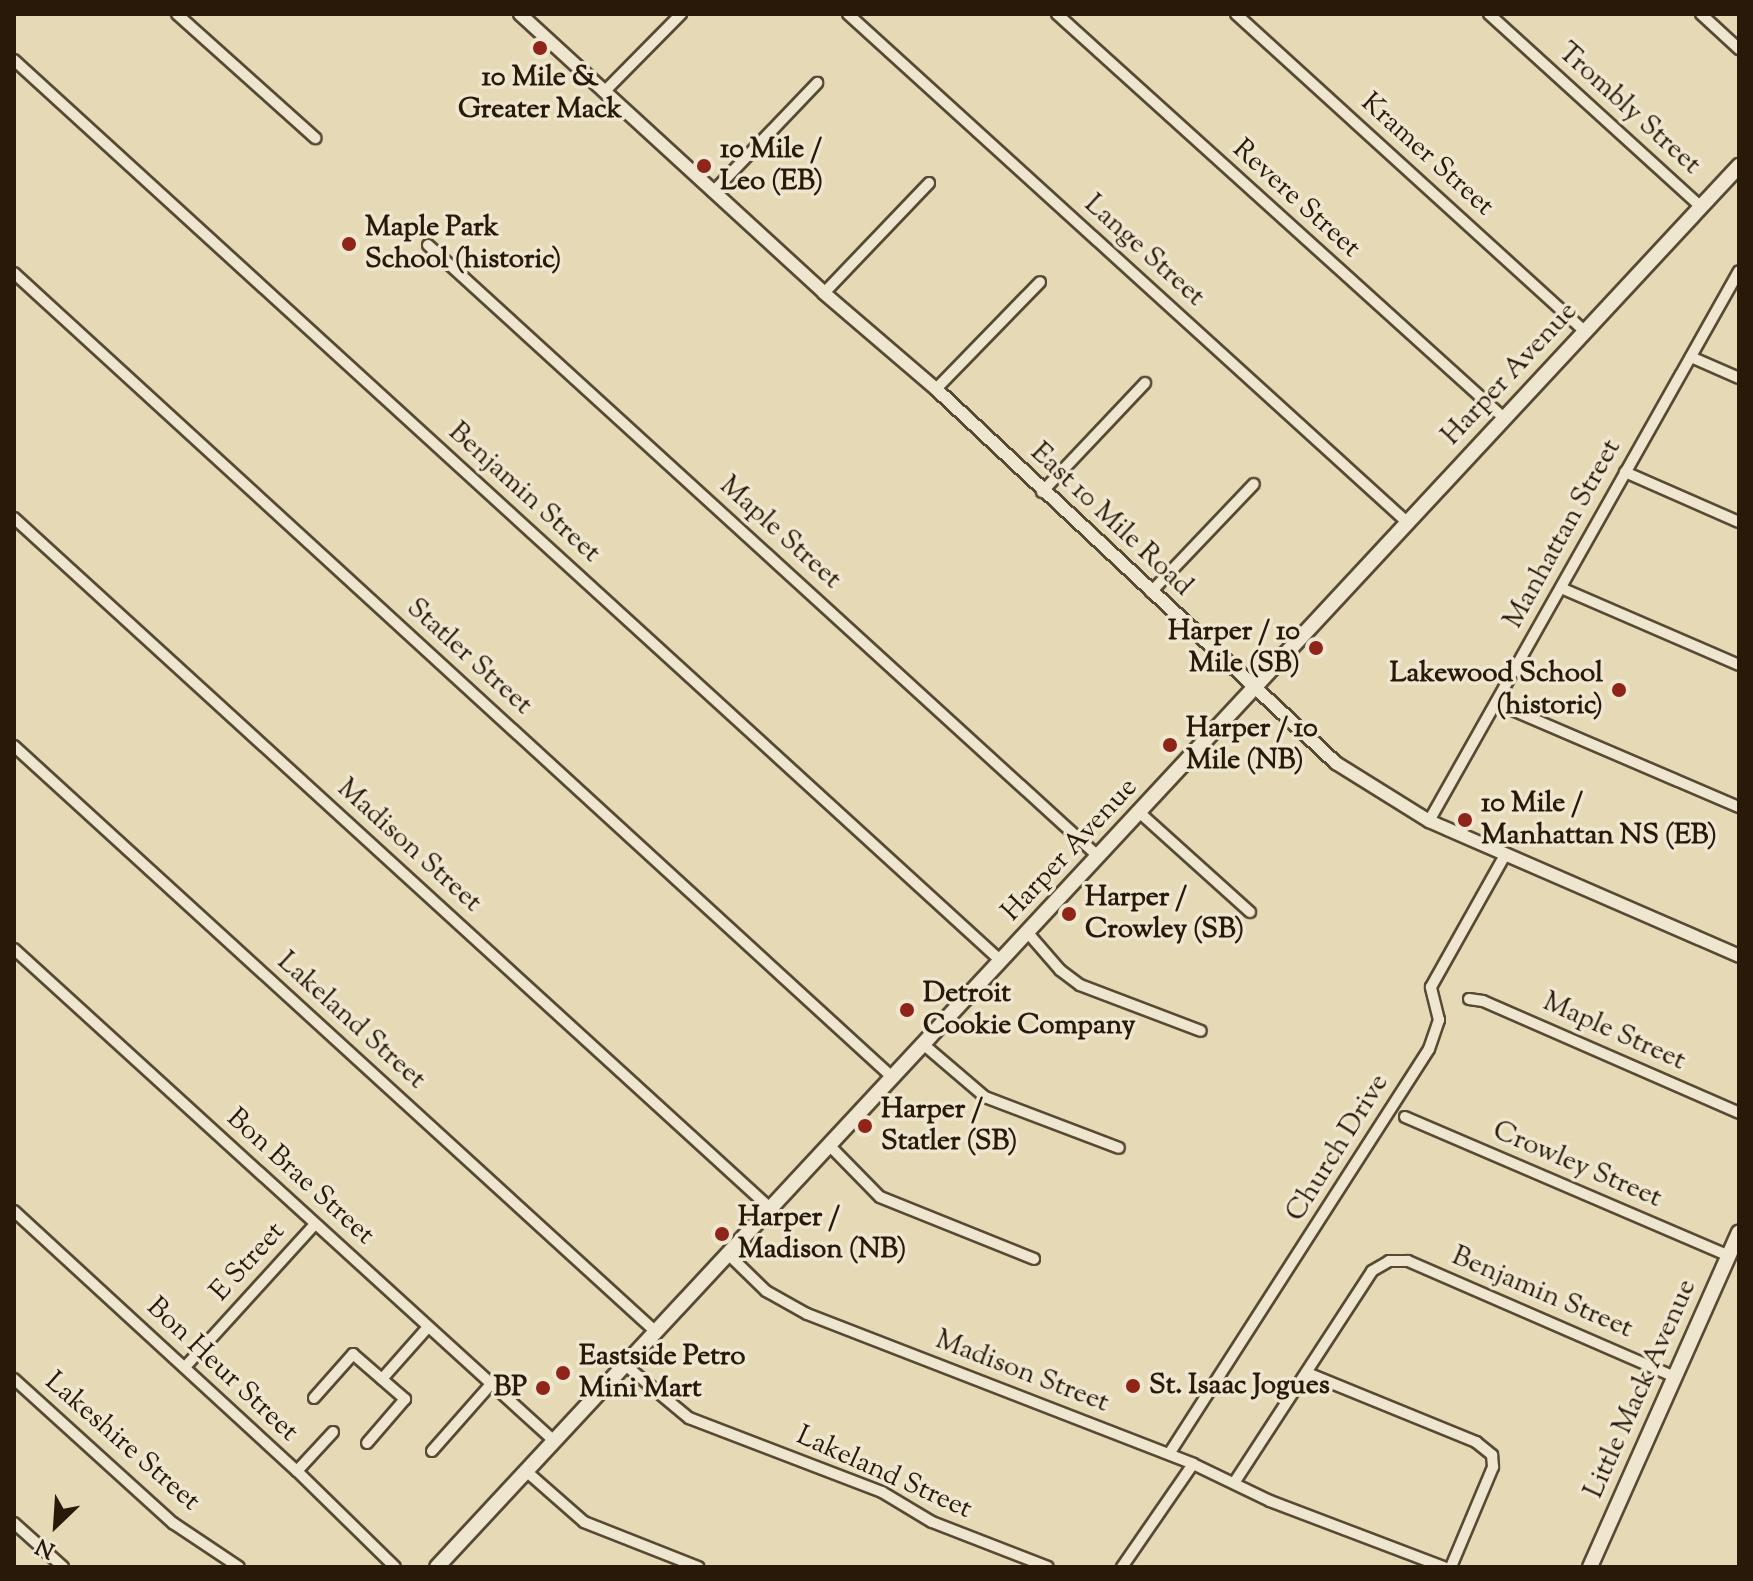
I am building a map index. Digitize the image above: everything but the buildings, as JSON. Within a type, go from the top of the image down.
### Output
[{"type":"main road","name":"Harper Avenue","points":[[437,1567],[1739,166]]},
{"type":"main road","name":"Little Mack Avenue","points":[[1590,1567],[1739,1233]]},
{"type":"street","points":[[177,14],[315,138]]},
{"type":"street","name":"East 10 Mile Road","points":[[520,14],[824,293],[936,389],[1042,492],[1336,763],[1429,821],[1739,956]]},
{"type":"street","points":[[604,92],[681,14]]},
{"type":"street","name":"Lange Street","points":[[848,14],[1408,523]]},
{"type":"street","name":"Revere Street","points":[[1057,14],[1504,418]]},
{"type":"street","name":"Kramer Street","points":[[1236,14],[1585,332]]},
{"type":"street","name":"Trombly Street","points":[[1489,14],[1701,207]]},
{"type":"street","points":[[1701,14],[1739,49]]},
{"type":"street","name":"Benjamin Street","points":[[14,60],[1001,961]]},
{"type":"street","points":[[713,192],[817,83]]},
{"type":"street","points":[[824,293],[929,183]]},
{"type":"street","name":"Maple Street","points":[[428,245],[1099,857]]},
{"type":"street","name":"Manhattan Street","points":[[1429,821],[1739,271]]},
{"type":"street","name":"Statler Street","points":[[14,273],[892,1077]]},
{"type":"street","points":[[936,389],[1040,282]]},
{"type":"street","points":[[1691,357],[1739,378]]},
{"type":"street","points":[[1042,492],[1145,383]]},
{"type":"street","points":[[1625,472],[1739,522]]},
{"type":"street","points":[[1151,592],[1254,484]]},
{"type":"street","name":"Madison Street","points":[[14,518],[771,1209]]},
{"type":"street","points":[[1561,588],[1739,665]]},
{"type":"street","points":[[1496,703],[1739,807]]},
{"type":"street","name":"Lakeland Street","points":[[14,746],[656,1332]]},
{"type":"street","points":[[1140,813],[1250,912]]},
{"type":"street","name":"Church Drive","points":[[1169,1454],[1429,1049],[1439,1020],[1431,987],[1505,855]]},
{"type":"street","points":[[1028,933],[1060,970],[1080,985],[1201,1031]]},
{"type":"street","name":"Bon Brae Street","points":[[14,949],[553,1440]]},
{"type":"street","name":"Maple Street","points":[[1469,999],[1483,1001],[1739,1113]]},
{"type":"street","points":[[923,1044],[985,1097],[1119,1148]]},
{"type":"street","name":"Crowley Street","points":[[1405,1117],[1729,1256]]},
{"type":"street","points":[[830,1146],[880,1197],[1034,1259]]},
{"type":"street","name":"Bon Heur Street","points":[[14,1211],[297,1471],[395,1567]]},
{"type":"street","name":"E Street","points":[[185,1367],[315,1224]]},
{"type":"street","name":"Madison Street","points":[[729,1255],[766,1291],[807,1314],[1169,1454],[1270,1501],[1444,1567]]},
{"type":"street","name":"Benjamin Street","points":[[1307,1373],[1372,1271],[1389,1261],[1408,1261],[1675,1377]]},
{"type":"street","points":[[382,1379],[428,1327]]},
{"type":"street","points":[[314,1398],[353,1354],[405,1399],[367,1443]]},
{"type":"street","name":"Lakeland Street","points":[[624,1364],[689,1418],[882,1492],[932,1522],[1048,1567]]},
{"type":"street","points":[[1234,1483],[1307,1373],[1476,1442],[1492,1455],[1493,1467],[1451,1567]]},
{"type":"street","name":"Lakeshire Street","points":[[14,1379],[173,1523],[239,1567]]},
{"type":"street","points":[[432,1451],[491,1384]]},
{"type":"street","points":[[297,1471],[333,1432]]},
{"type":"street","points":[[1122,1567],[1193,1464]]},
{"type":"street","points":[[526,1471],[584,1522],[698,1567]]},
{"type":"street","points":[[14,1523],[63,1567]]},
{"type":"place","name":"10 Mile & Greater Mack","points":[[540,48]]},
{"type":"place","name":"10 Mile / Leo (EB)","points":[[704,166]]},
{"type":"place","name":"Maple Park School (historic)","points":[[349,244]]},
{"type":"place","name":"Harper / 10 Mile (SB)","points":[[1316,648]]},
{"type":"place","name":"Lakewood School (historic)","points":[[1619,690]]},
{"type":"place","name":"Harper / 10 Mile (NB)","points":[[1170,745]]},
{"type":"place","name":"10 Mile / Manhattan NS (EB)","points":[[1465,820]]},
{"type":"place","name":"Harper / Crowley (SB)","points":[[1069,914]]},
{"type":"place","name":"Detroit Cookie Company","points":[[907,1010]]},
{"type":"place","name":"Harper / Statler (SB)","points":[[865,1126]]},
{"type":"place","name":"Harper / Madison (NB)","points":[[722,1234]]},
{"type":"place","name":"Eastside Petro Mini Mart","points":[[563,1373]]},
{"type":"place","name":"St. Isaac Jogues","points":[[1133,1386]]},
{"type":"place","name":"BP","points":[[543,1388]]}]
